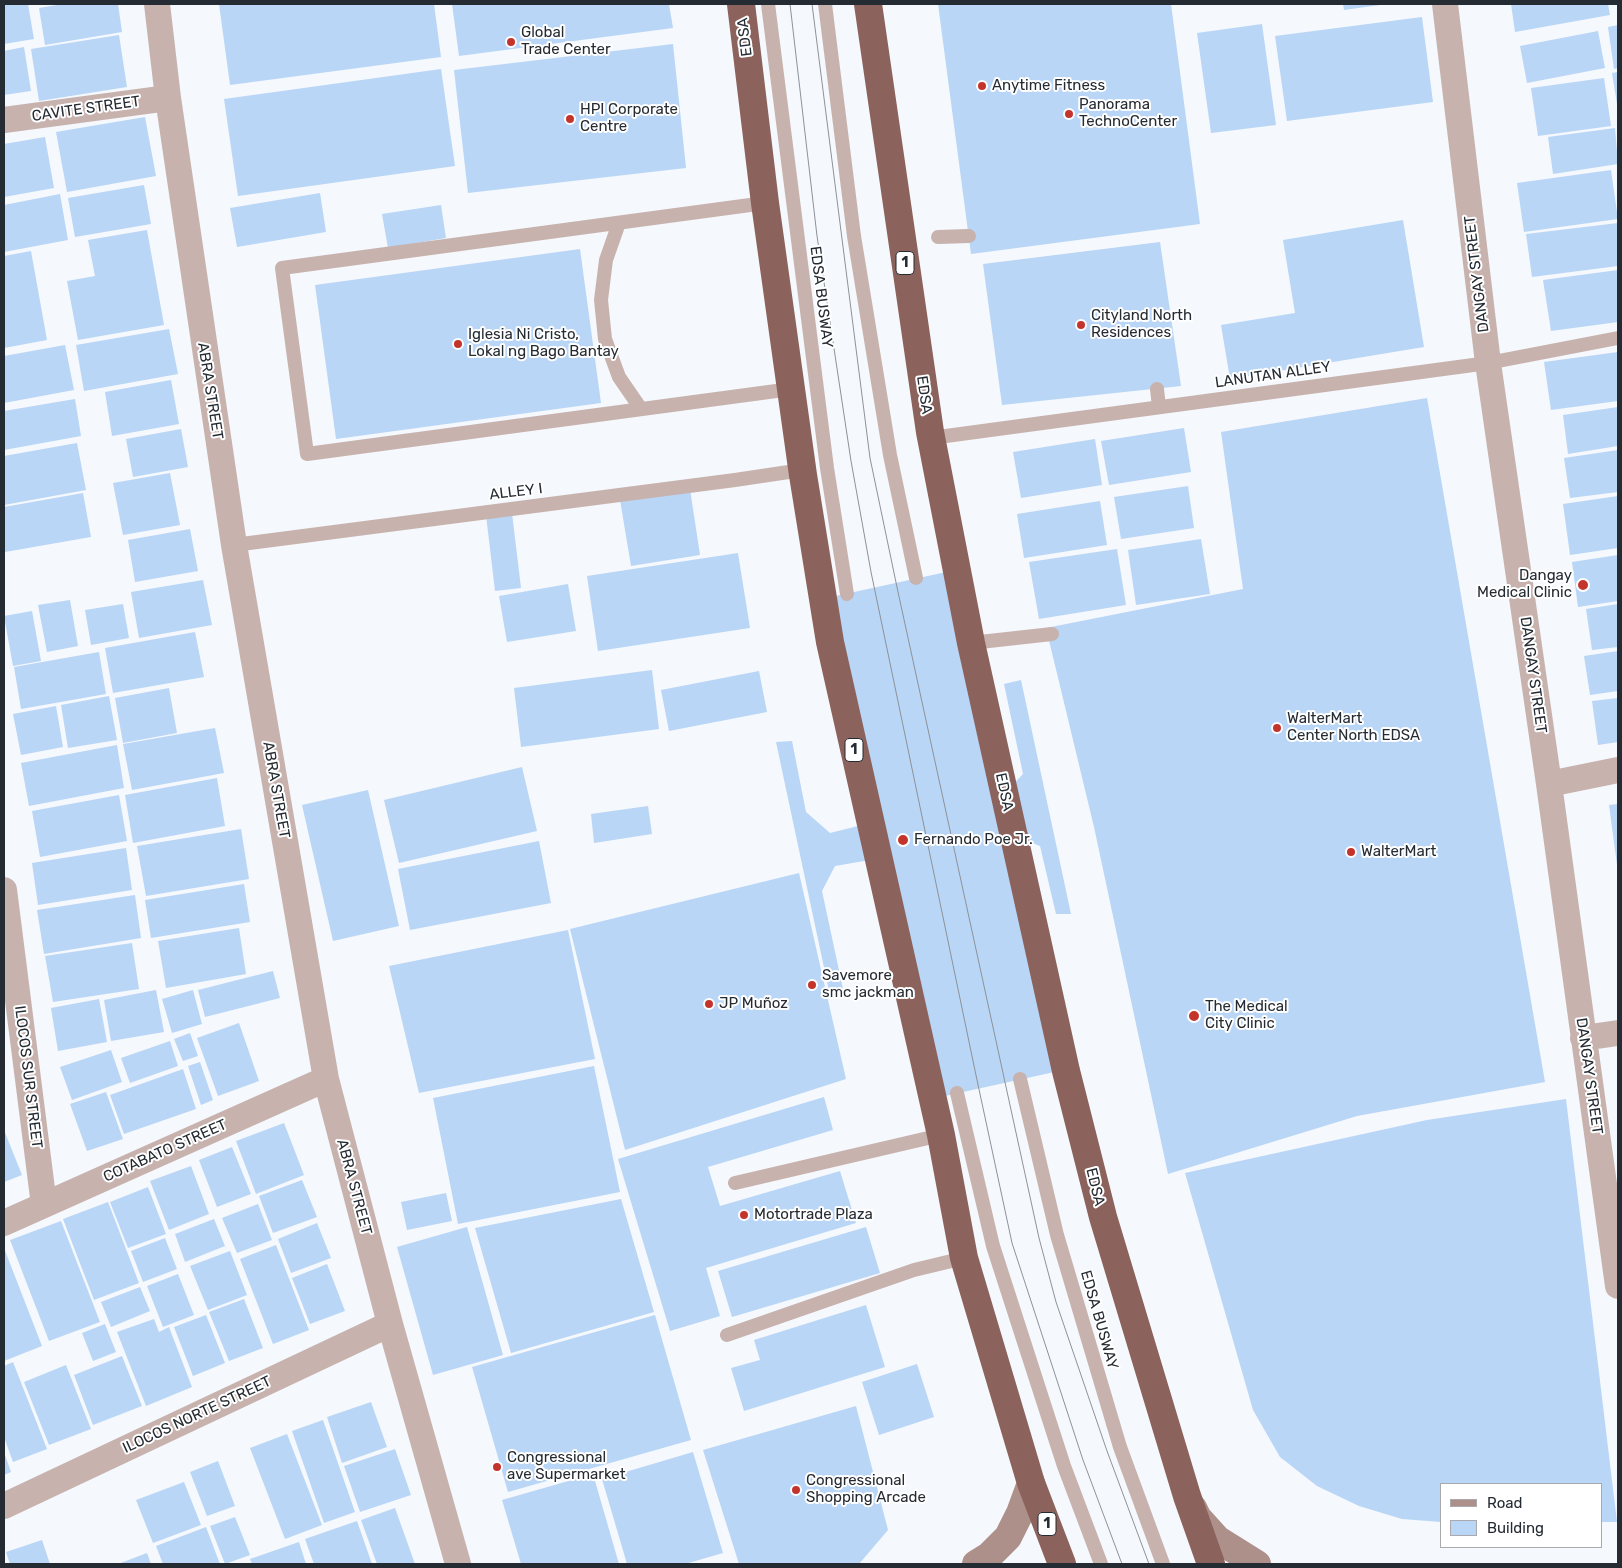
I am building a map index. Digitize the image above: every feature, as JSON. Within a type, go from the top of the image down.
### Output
[{"type":"highway","name":"EDSA","points":[[741,4],[765,203],[802,470],[830,642],[940,1135],[964,1258],[1031,1483],[1062,1564]]},
{"type":"highway","name":"EDSA","points":[[868,4],[931,438],[971,643],[1066,1070],[1101,1208],[1187,1496],[1211,1564]]},
{"type":"main road","points":[[976,1564],[989,1556],[1008,1536],[1020,1513],[1031,1483]]},
{"type":"main road","points":[[1187,1496],[1198,1518],[1217,1539],[1257,1564]]},
{"type":"street","name":"ABRA STREET","points":[[157,4],[168,98],[234,545],[326,1079],[390,1324],[458,1564]]},
{"type":"street","name":"DANGAY STREET","points":[[1445,4],[1488,363],[1549,784],[1618,1286]]},
{"type":"street","name":"CAVITE STREET","points":[[4,120],[168,98]]},
{"type":"street","points":[[1549,784],[1618,770]]},
{"type":"street","name":"ILOCOS SUR STREET","points":[[4,890],[44,1205]]},
{"type":"street","points":[[1583,1038],[1618,1033]]},
{"type":"street","name":"COTABATO STREET","points":[[4,1223],[326,1079]]},
{"type":"street","name":"ILOCOS NORTE STREET","points":[[4,1506],[390,1324]]},
{"type":"lane","name":"EDSA BUSWAY","points":[[768,4],[826,468],[848,594]]},
{"type":"lane","points":[[825,4],[854,236],[890,454],[916,578]]},
{"type":"lane","points":[[765,203],[282,268],[307,454],[791,389]]},
{"type":"lane","points":[[620,223],[606,260],[601,300],[605,339],[619,376],[641,409]]},
{"type":"lane","points":[[938,237],[969,236]]},
{"type":"lane","name":"LANUTAN ALLEY","points":[[931,438],[1488,363],[1618,338]]},
{"type":"lane","points":[[1157,389],[1159,407]]},
{"type":"lane","name":"ALLEY I","points":[[234,545],[802,470]]},
{"type":"lane","points":[[971,643],[1052,634]]},
{"type":"lane","name":"EDSA BUSWAY","points":[[1020,1079],[1057,1235],[1114,1428],[1163,1564]]},
{"type":"lane","points":[[957,1093],[993,1246],[1064,1466],[1101,1564]]},
{"type":"lane","points":[[735,1183],[878,1147],[940,1135]]},
{"type":"lane","points":[[727,1335],[914,1270],[964,1258]]},
{"type":"building","points":[[4,4],[28,4],[34,39],[4,44]]},
{"type":"building","points":[[63,4],[118,4],[122,32],[45,45],[39,8]]},
{"type":"building","points":[[219,4],[434,4],[441,57],[230,85]]},
{"type":"building","name":"Global Trade Center","points":[[452,4],[669,4],[673,28],[459,56]]},
{"type":"building","name":"Panorama TechnoCenter","points":[[938,4],[1171,4],[1200,224],[971,254]]},
{"type":"building","points":[[1343,4],[1380,4],[1380,5],[1344,10]]},
{"type":"building","points":[[1511,4],[1608,4],[1610,15],[1515,32]]},
{"type":"building","points":[[1422,17],[1433,102],[1287,121],[1275,36]]},
{"type":"building","points":[[1262,24],[1276,125],[1211,133],[1197,33]]},
{"type":"building","points":[[1618,25],[1618,68],[1614,69],[1608,27]]},
{"type":"building","points":[[1598,31],[1605,68],[1527,83],[1520,46]]},
{"type":"building","points":[[119,35],[127,87],[39,101],[31,49]]},
{"type":"building","name":"HPI Corporate Centre","points":[[673,44],[686,168],[468,193],[454,70]]},
{"type":"building","points":[[24,47],[31,91],[4,95],[4,51]]},
{"type":"building","points":[[441,69],[455,166],[238,196],[224,99]]},
{"type":"building","points":[[1618,72],[1618,104],[1617,104],[1612,73]]},
{"type":"building","points":[[1604,78],[1611,126],[1538,136],[1531,88]]},
{"type":"building","points":[[145,117],[156,176],[67,192],[56,132]]},
{"type":"building","points":[[1615,128],[1618,164],[1553,174],[1548,137]]},
{"type":"building","points":[[45,137],[54,188],[4,197],[4,144]]},
{"type":"building","points":[[1611,170],[1618,219],[1524,232],[1517,183]]},
{"type":"building","points":[[144,185],[151,224],[75,237],[68,198]]},
{"type":"building","points":[[320,193],[326,232],[237,247],[230,208]]},
{"type":"building","points":[[60,194],[68,240],[4,252],[4,205]]},
{"type":"building","points":[[441,205],[446,238],[388,248],[382,214]]},
{"type":"building","points":[[1403,220],[1424,347],[1230,379],[1221,325],[1295,313],[1283,240]]},
{"type":"building","points":[[1618,223],[1618,266],[1532,277],[1526,234]]},
{"type":"building","points":[[147,230],[164,325],[78,340],[67,281],[95,276],[88,240]]},
{"type":"building","name":"Cityland North Residences","points":[[1160,242],[1181,386],[1002,405],[983,264]]},
{"type":"building","name":"Iglesia Ni Cristo, Lokal ng Bago Bantay","points":[[580,249],[601,403],[336,439],[315,285]]},
{"type":"building","points":[[31,251],[47,340],[4,348],[4,256]]},
{"type":"building","points":[[1618,270],[1618,322],[1551,331],[1543,280]]},
{"type":"building","points":[[169,329],[178,374],[84,391],[76,345]]},
{"type":"building","points":[[65,345],[74,390],[4,403],[4,356]]},
{"type":"building","points":[[1618,352],[1618,401],[1551,410],[1544,362]]},
{"type":"building","points":[[171,380],[179,424],[112,436],[105,392]]},
{"type":"building","name":"WalterMart Center North EDSA","points":[[1427,398],[1545,1082],[1357,1116],[1168,1174],[1094,827],[1046,628],[1243,589],[1221,432]]},
{"type":"building","points":[[75,399],[81,436],[4,450],[4,411]]},
{"type":"building","points":[[1618,407],[1618,446],[1568,454],[1563,415]]},
{"type":"building","points":[[1184,428],[1191,472],[1109,485],[1101,441]]},
{"type":"building","points":[[181,429],[188,467],[133,477],[126,439]]},
{"type":"building","points":[[1095,439],[1102,485],[1021,498],[1013,452]]},
{"type":"building","points":[[77,443],[86,490],[4,505],[4,456]]},
{"type":"building","points":[[1618,450],[1618,492],[1570,498],[1564,458]]},
{"type":"building","points":[[170,473],[180,525],[123,535],[113,483]]},
{"type":"building","points":[[1188,486],[1194,528],[1121,539],[1114,497]]},
{"type":"building","points":[[690,489],[700,555],[631,566],[620,500]]},
{"type":"building","points":[[83,493],[91,537],[5,552],[4,507]]},
{"type":"building","points":[[1618,496],[1618,548],[1570,555],[1563,504]]},
{"type":"building","points":[[1100,501],[1107,545],[1024,558],[1017,514]]},
{"type":"building","points":[[512,513],[521,588],[495,591],[486,515]]},
{"type":"building","points":[[190,529],[198,571],[135,582],[128,540]]},
{"type":"building","points":[[1201,539],[1210,594],[1136,605],[1128,550]]},
{"type":"building","points":[[1117,549],[1126,605],[1039,619],[1029,562]]},
{"type":"building","points":[[738,553],[750,628],[598,651],[587,576]]},
{"type":"building","points":[[1618,555],[1618,601],[1578,607],[1572,562]]},
{"type":"building","name":"Fernando Poe Jr.","points":[[951,571],[1000,798],[1023,774],[1004,684],[1021,680],[1071,914],[1056,914],[1040,846],[1007,833],[1059,1071],[922,1101],[870,860],[835,866],[822,891],[843,989],[829,991],[776,742],[792,741],[806,812],[830,833],[862,825],[831,597]]},
{"type":"building","points":[[203,580],[212,625],[139,638],[131,592]]},
{"type":"building","points":[[568,584],[576,631],[507,642],[499,596]]},
{"type":"building","points":[[70,600],[78,646],[47,652],[38,605]]},
{"type":"building","points":[[123,604],[129,638],[91,645],[85,610]]},
{"type":"building","points":[[1618,604],[1618,647],[1592,650],[1586,609]]},
{"type":"building","points":[[32,611],[41,661],[13,666],[4,616]]},
{"type":"building","points":[[195,632],[204,677],[113,693],[105,648]]},
{"type":"building","points":[[1618,651],[1618,691],[1590,695],[1584,656]]},
{"type":"building","points":[[99,652],[106,694],[21,709],[14,667]]},
{"type":"building","points":[[652,670],[659,729],[521,747],[514,688]]},
{"type":"building","points":[[759,671],[767,712],[669,731],[661,690]]},
{"type":"building","points":[[169,688],[177,733],[123,743],[115,698]]},
{"type":"building","points":[[109,696],[117,740],[68,748],[61,705]]},
{"type":"building","points":[[1618,698],[1618,742],[1598,745],[1592,701]]},
{"type":"building","points":[[56,706],[63,747],[21,755],[13,714]]},
{"type":"building","points":[[215,728],[224,773],[132,790],[123,744]]},
{"type":"building","points":[[117,745],[124,788],[29,806],[21,763]]},
{"type":"building","points":[[522,767],[537,831],[399,863],[384,800]]},
{"type":"building","points":[[217,778],[225,826],[133,843],[125,795]]},
{"type":"building","points":[[368,790],[399,926],[333,941],[302,805]]},
{"type":"building","points":[[119,795],[127,841],[40,857],[32,811]]},
{"type":"building","points":[[1618,804],[1618,865],[1617,865],[1609,805]]},
{"type":"building","points":[[648,806],[652,834],[594,843],[591,814]]},
{"type":"building","points":[[241,829],[249,879],[146,896],[137,846]]},
{"type":"building","points":[[539,841],[551,903],[410,930],[398,869]]},
{"type":"building","points":[[126,848],[132,890],[38,905],[32,863]]},
{"type":"building","name":"JP Muñoz","points":[[799,873],[846,1079],[625,1150],[570,929]]},
{"type":"building","points":[[244,884],[250,922],[151,938],[145,900]]},
{"type":"building","points":[[135,895],[141,938],[44,954],[37,910]]},
{"type":"building","points":[[239,928],[246,974],[166,988],[158,941]]},
{"type":"building","points":[[568,930],[595,1059],[419,1093],[389,966]]},
{"type":"building","points":[[132,943],[139,989],[53,1002],[45,956]]},
{"type":"building","points":[[273,971],[280,998],[205,1017],[198,990]]},
{"type":"building","points":[[156,990],[164,1032],[111,1041],[104,1000]]},
{"type":"building","points":[[193,990],[202,1024],[172,1033],[162,999]]},
{"type":"building","points":[[99,999],[107,1042],[58,1051],[51,1008]]},
{"type":"building","points":[[239,1023],[259,1081],[218,1096],[197,1038]]},
{"type":"building","points":[[190,1033],[198,1056],[183,1061],[174,1039]]},
{"type":"building","points":[[170,1041],[178,1066],[130,1083],[121,1058]]},
{"type":"building","points":[[111,1050],[122,1082],[72,1100],[60,1067]]},
{"type":"building","points":[[200,1062],[213,1100],[201,1105],[188,1066]]},
{"type":"building","points":[[594,1066],[620,1192],[458,1224],[433,1098]]},
{"type":"building","points":[[183,1069],[196,1109],[124,1134],[110,1095]]},
{"type":"building","points":[[106,1092],[123,1139],[87,1151],[70,1104]]},
{"type":"building","name":"Motortrade Plaza","points":[[824,1097],[833,1130],[708,1167],[720,1206],[840,1171],[856,1223],[706,1268],[720,1316],[670,1331],[618,1159]]},
{"type":"building","points":[[1566,1099],[1617,1522],[1602,1522],[1602,1483],[1440,1483],[1440,1522],[1402,1519],[1359,1506],[1317,1486],[1280,1457],[1253,1410],[1185,1173],[1427,1120]]},
{"type":"building","points":[[284,1123],[304,1175],[256,1194],[236,1141]]},
{"type":"building","points":[[4,1130],[22,1175],[4,1182]]},
{"type":"building","points":[[232,1147],[251,1194],[217,1207],[199,1160]]},
{"type":"building","points":[[191,1166],[209,1214],[169,1230],[150,1181]]},
{"type":"building","points":[[302,1180],[317,1217],[273,1233],[259,1196]]},
{"type":"building","points":[[148,1187],[166,1234],[128,1248],[110,1202]]},
{"type":"building","points":[[446,1193],[452,1221],[407,1230],[401,1202]]},
{"type":"building","points":[[621,1199],[654,1312],[511,1353],[475,1228]]},
{"type":"building","points":[[108,1202],[139,1283],[94,1300],[63,1219]]},
{"type":"building","points":[[258,1204],[272,1240],[237,1253],[222,1218]]},
{"type":"building","points":[[214,1219],[225,1246],[185,1262],[175,1234]]},
{"type":"building","points":[[61,1221],[100,1322],[49,1341],[10,1240]]},
{"type":"building","points":[[317,1223],[331,1258],[291,1273],[278,1239]]},
{"type":"building","points":[[467,1227],[503,1355],[433,1375],[397,1247]]},
{"type":"building","points":[[866,1227],[880,1273],[732,1317],[718,1271]]},
{"type":"building","points":[[165,1238],[177,1269],[143,1282],[131,1251]]},
{"type":"building","points":[[276,1245],[309,1330],[273,1344],[240,1259]]},
{"type":"building","points":[[4,1248],[42,1346],[4,1361]]},
{"type":"building","points":[[230,1251],[247,1295],[208,1310],[190,1266]]},
{"type":"building","points":[[327,1264],[345,1311],[310,1324],[292,1278]]},
{"type":"building","points":[[178,1274],[194,1315],[163,1327],[147,1286]]},
{"type":"building","points":[[140,1287],[150,1311],[111,1327],[101,1302]]},
{"type":"building","points":[[244,1299],[263,1348],[229,1361],[209,1312]]},
{"type":"building","points":[[866,1305],[885,1367],[744,1411],[731,1368],[760,1360],[754,1340]]},
{"type":"building","points":[[206,1315],[225,1363],[193,1376],[174,1327]]},
{"type":"building","points":[[655,1315],[691,1440],[508,1492],[472,1367]]},
{"type":"building","points":[[154,1319],[159,1332],[169,1327],[192,1387],[146,1406],[117,1332]]},
{"type":"building","points":[[105,1324],[116,1352],[93,1361],[82,1333]]},
{"type":"building","points":[[122,1356],[142,1406],[93,1425],[74,1375]]},
{"type":"building","points":[[13,1362],[47,1449],[13,1462],[4,1437],[4,1366]]},
{"type":"building","points":[[917,1364],[934,1417],[879,1435],[862,1382]]},
{"type":"building","points":[[66,1365],[91,1429],[49,1445],[24,1382]]},
{"type":"building","points":[[371,1402],[387,1447],[342,1463],[327,1417]]},
{"type":"building","name":"Congressional Shopping Arcade","points":[[856,1406],[888,1530],[859,1564],[739,1564],[703,1450]]},
{"type":"building","points":[[323,1420],[355,1512],[324,1523],[292,1431]]},
{"type":"building","points":[[287,1434],[322,1525],[285,1539],[250,1448]]},
{"type":"building","points":[[395,1449],[411,1495],[360,1512],[344,1466]]},
{"type":"building","points":[[4,1452],[11,1472],[4,1475]]},
{"type":"building","points":[[693,1452],[723,1553],[685,1564],[627,1564],[602,1479]]},
{"type":"building","points":[[218,1461],[235,1506],[207,1516],[190,1472]]},
{"type":"building","points":[[593,1474],[619,1564],[521,1564],[502,1500]]},
{"type":"building","points":[[184,1482],[201,1525],[153,1543],[136,1500]]},
{"type":"building","points":[[395,1508],[415,1564],[377,1564],[361,1520]]},
{"type":"building","points":[[235,1517],[250,1555],[225,1564],[210,1526]]},
{"type":"building","points":[[357,1521],[372,1564],[314,1564],[305,1539]]},
{"type":"building","points":[[206,1527],[220,1564],[163,1564],[156,1546]]},
{"type":"building","points":[[42,1540],[50,1564],[10,1564],[6,1552]]},
{"type":"building","points":[[299,1542],[306,1564],[252,1564],[250,1559]]},
{"type":"building","points":[[147,1553],[151,1564],[118,1564]]},
{"type":"tram line","points":[[790,4],[817,236],[851,461],[871,572],[977,1080],[1012,1243],[1083,1460],[1122,1564]]},
{"type":"tram line","points":[[812,4],[870,458],[898,592],[1039,1238],[1056,1302],[1107,1451],[1149,1564]]},
{"type":"place","name":"Global Trade Center","points":[[511,42]]},
{"type":"place","name":"Anytime Fitness","points":[[982,86]]},
{"type":"place","name":"Panorama TechnoCenter","points":[[1069,114]]},
{"type":"place","name":"HPI Corporate Centre","points":[[570,119]]},
{"type":"place","name":"Cityland North Residences","points":[[1081,325]]},
{"type":"place","name":"Iglesia Ni Cristo, Lokal ng Bago Bantay","points":[[458,344]]},
{"type":"place","name":"Dangay Medical Clinic","points":[[1583,585]]},
{"type":"place","name":"WalterMart Center North EDSA","points":[[1277,728]]},
{"type":"place","name":"Fernando Poe Jr.","points":[[903,840]]},
{"type":"place","name":"WalterMart","points":[[1351,852]]},
{"type":"place","name":"Savemore smc jackman","points":[[812,985]]},
{"type":"place","name":"JP Muñoz","points":[[709,1004]]},
{"type":"place","name":"The Medical City Clinic","points":[[1194,1016]]},
{"type":"place","name":"Motortrade Plaza","points":[[744,1215]]},
{"type":"place","name":"Congressional ave Supermarket","points":[[497,1467]]},
{"type":"place","name":"Congressional Shopping Arcade","points":[[796,1490]]}]
